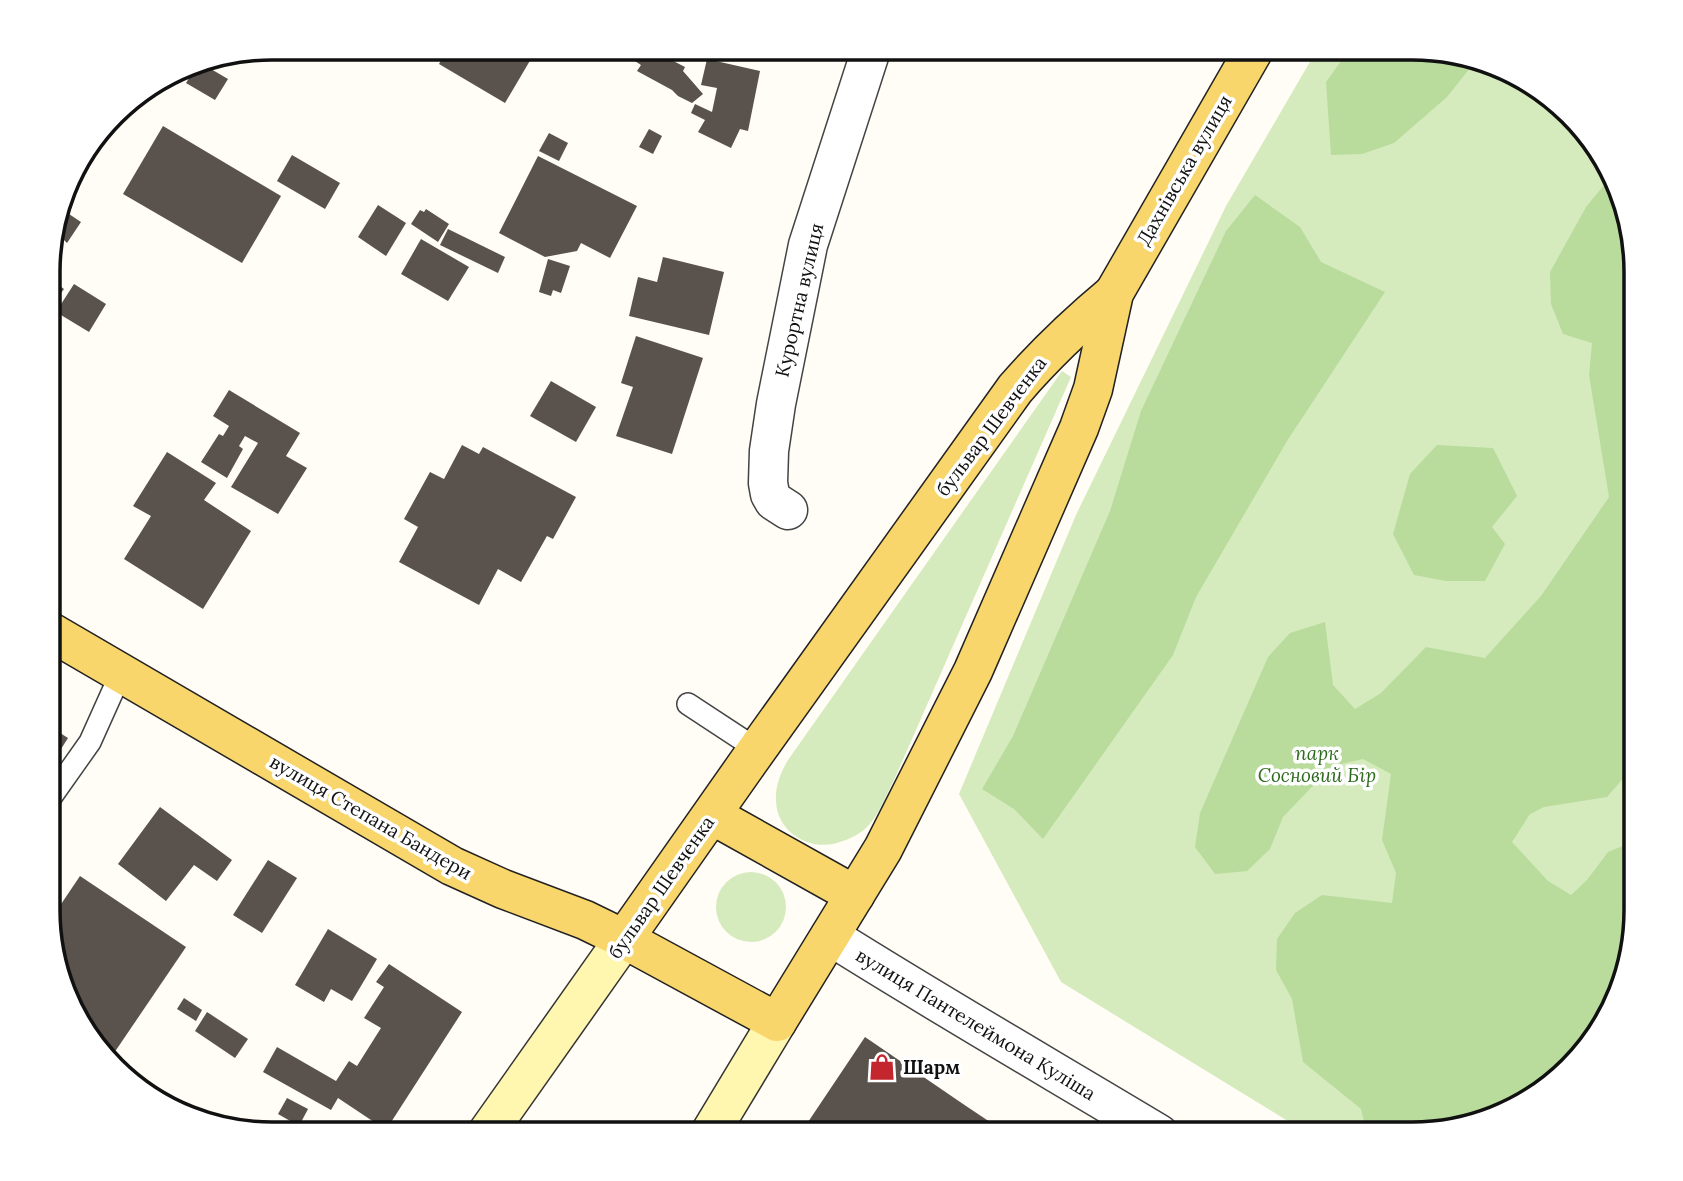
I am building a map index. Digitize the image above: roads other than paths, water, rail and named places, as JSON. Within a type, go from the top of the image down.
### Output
[{"type":"main road","name":"Дахнівська вулиця","points":[[1114,293],[1248,60]]},
{"type":"main road","name":"бульвар Шевченка","points":[[495,1121],[1015,388],[1068,332],[1114,293]]},
{"type":"main road","points":[[717,1121],[883,849],[973,671],[1065,462],[1093,389],[1114,293]]},
{"type":"main road","name":"вулиця Степана Бандери","points":[[60,637],[452,866],[503,889],[585,920],[777,1022]]},
{"type":"main road","points":[[712,815],[855,895]]},
{"type":"street","name":"Курортна вулиця","points":[[788,510],[774,501],[768,483],[769,451],[776,404],[808,245],[868,60]]},
{"type":"street","name":"вулиця Пантелеймона Куліша","points":[[830,936],[1139,1122]]},
{"type":"lane","points":[[60,785],[90,742],[121,673]]},
{"type":"lane","points":[[688,704],[758,750]]},
{"type":"place","name":"Шарм","points":[[882,1067]]},
{"type":"park label","name":"парк Сосновий Бір","points":[[1317,764]]}]
